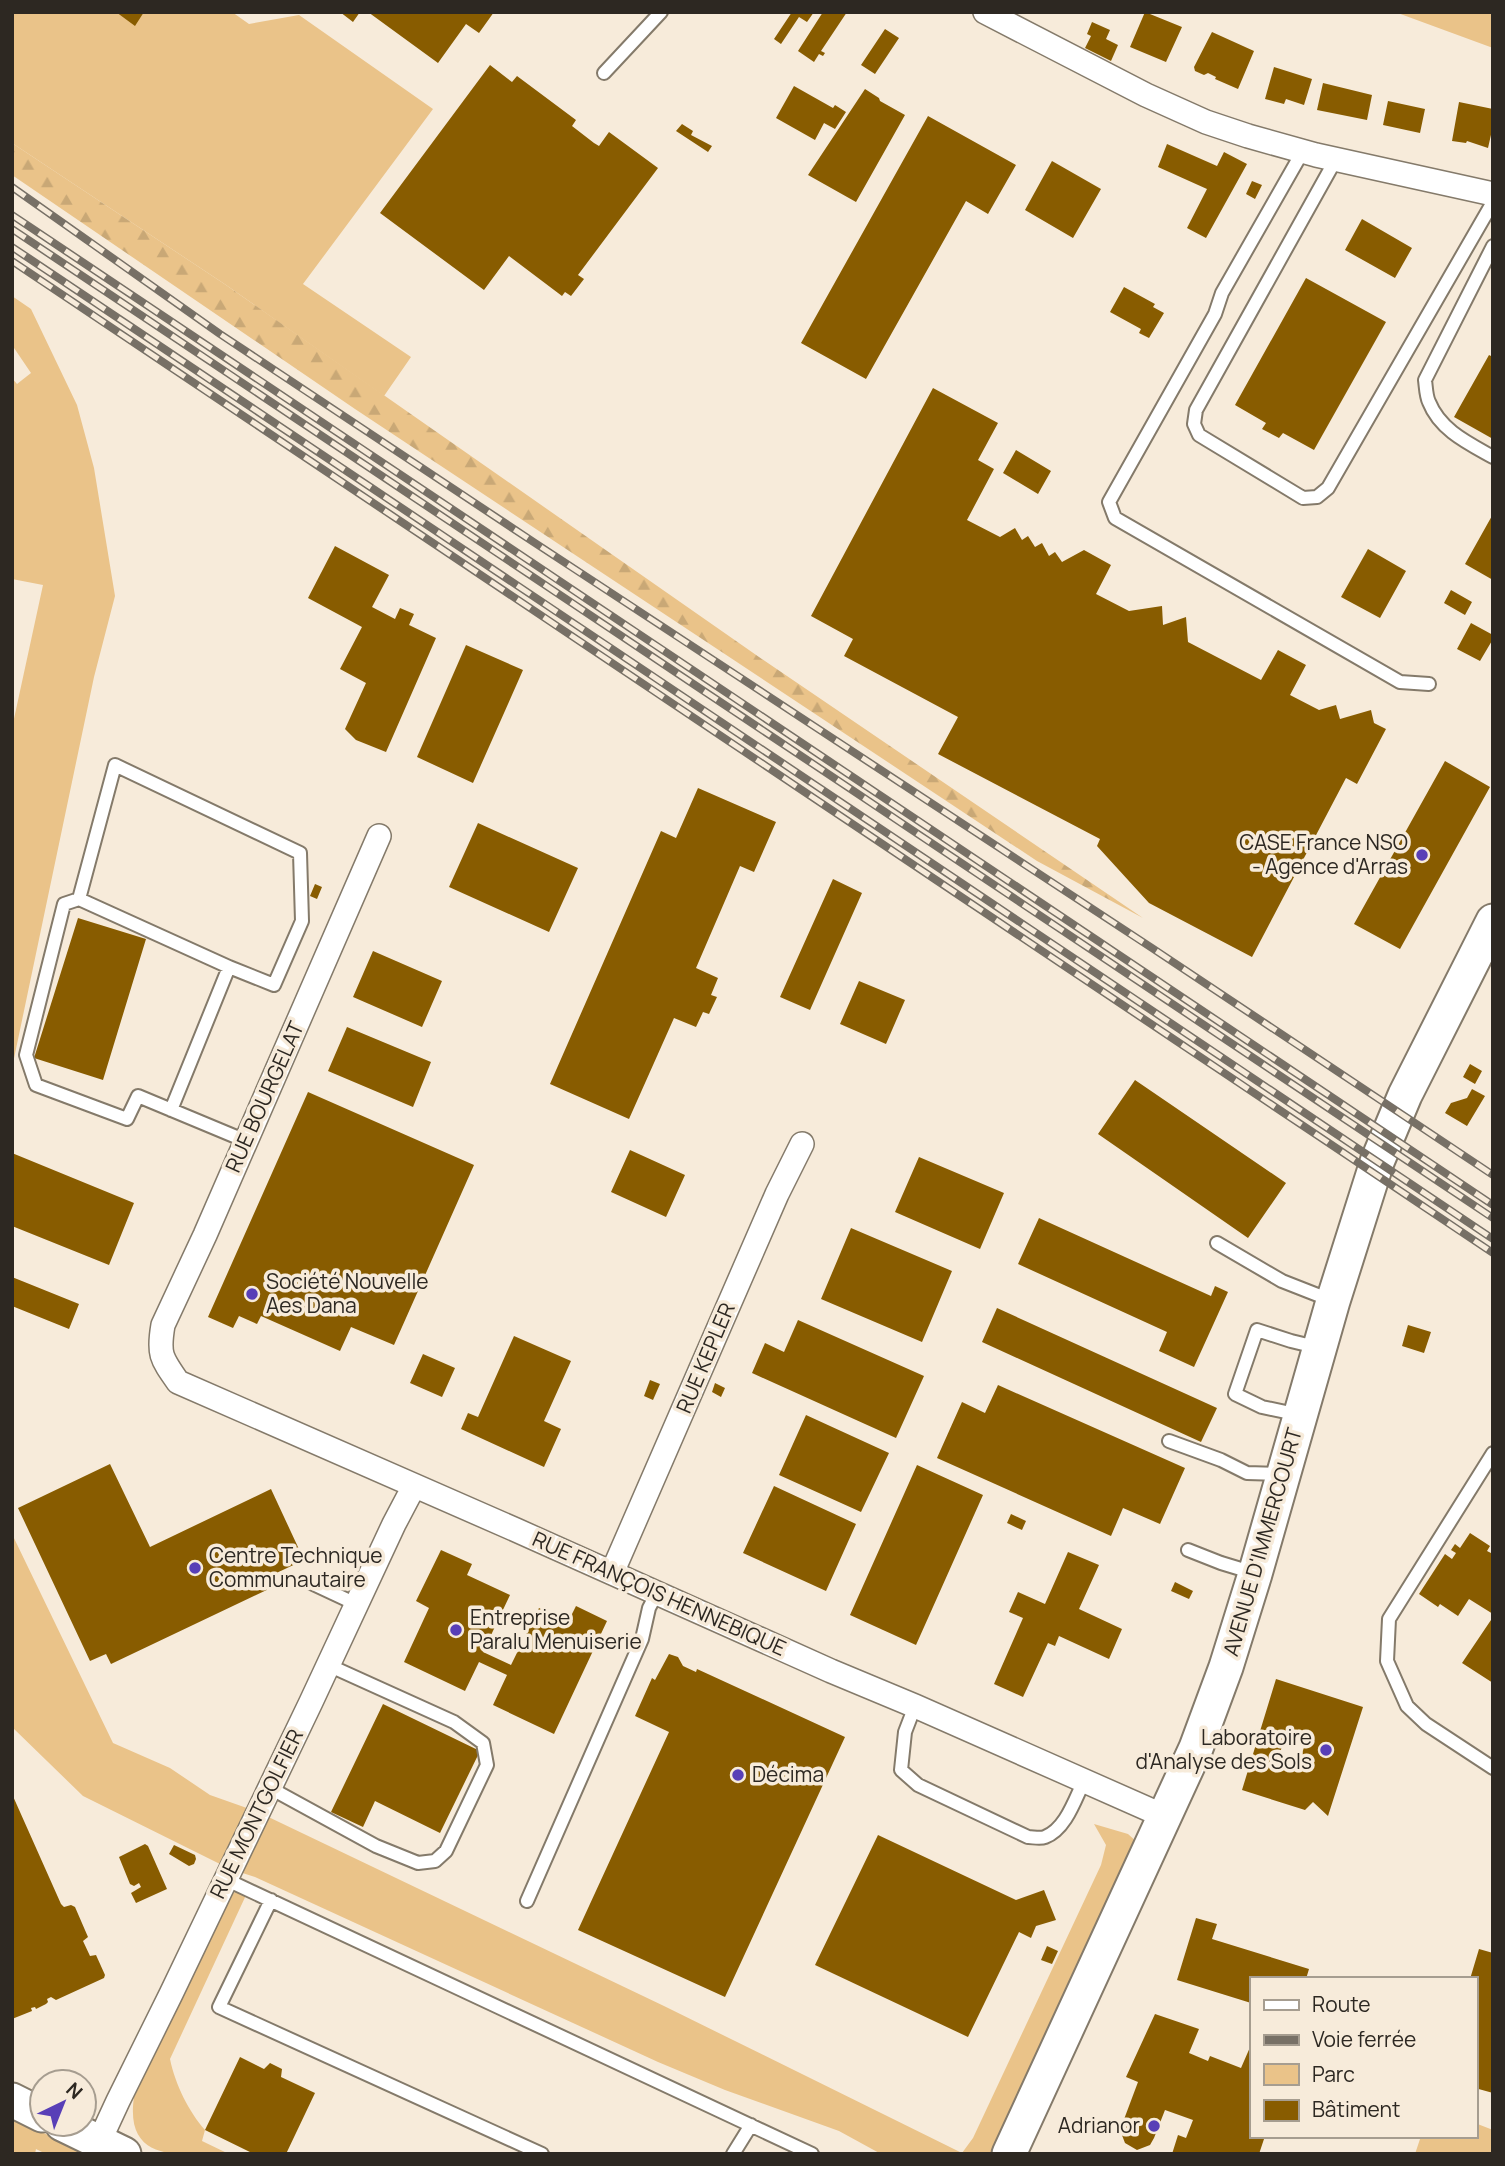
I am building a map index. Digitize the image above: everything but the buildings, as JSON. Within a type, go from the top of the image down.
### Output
[{"type":"main road","name":"AVENUE D'IMMERCOURT","points":[[1009,2154],[1166,1817],[1212,1708],[1255,1574],[1366,1194],[1405,1095],[1488,941]]},
{"type":"main road","points":[[12,2100],[28,2108]]},
{"type":"main road","points":[[91,2138],[112,2148]]},
{"type":"street","points":[[985,12],[1176,108],[1248,136],[1336,159],[1493,194]]},
{"type":"street","name":"RUE BOURGELAT","points":[[162,1359],[160,1340],[163,1325],[379,836]]},
{"type":"street","name":"RUE KEPLER","points":[[612,1573],[777,1194],[802,1144]]},
{"type":"street","name":"RUE FRANÇOIS HENNEBIQUE","points":[[162,1359],[178,1382],[1166,1817]]},
{"type":"street","name":"RUE MONTGOLFIER","points":[[112,2148],[225,1879],[414,1486]]},
{"type":"lane","points":[[604,73],[661,12]]},
{"type":"lane","points":[[1303,151],[1222,293],[1214,314],[1109,502],[1115,518],[1400,682],[1429,684]]},
{"type":"lane","points":[[1336,159],[1196,411],[1194,424],[1199,435],[1303,498],[1317,497],[1328,488],[1493,202]]},
{"type":"lane","points":[[1493,246],[1425,380],[1428,401],[1441,422],[1456,437],[1493,457]]},
{"type":"lane","points":[[79,899],[115,765],[300,853],[302,921],[274,985],[79,899],[64,904],[26,1055],[36,1085],[127,1119],[138,1096],[246,1141]]},
{"type":"lane","points":[[171,1110],[229,967]]},
{"type":"lane","points":[[1217,1243],[1282,1281],[1333,1301]]},
{"type":"lane","points":[[1300,1415],[1262,1407],[1235,1395],[1257,1329],[1291,1342],[1320,1348]]},
{"type":"lane","points":[[1169,1441],[1221,1460],[1247,1473],[1283,1474]]},
{"type":"lane","points":[[1493,1453],[1389,1619],[1387,1661],[1407,1706],[1426,1724],[1493,1768]]},
{"type":"lane","points":[[1188,1550],[1255,1574]]},
{"type":"lane","points":[[309,1582],[356,1604]]},
{"type":"lane","points":[[527,1901],[642,1639],[649,1608],[657,1593]]},
{"type":"lane","points":[[270,1788],[376,1846],[418,1863],[435,1861],[446,1851],[486,1765],[483,1743],[454,1722],[328,1665]]},
{"type":"lane","points":[[915,1706],[905,1732],[901,1770],[918,1785],[1028,1837],[1044,1838],[1058,1828],[1084,1781]]},
{"type":"lane","points":[[225,1879],[812,2154]]},
{"type":"lane","points":[[271,1900],[219,2007],[542,2154]]},
{"type":"lane","points":[[733,2154],[751,2125]]},
{"type":"green space","points":[[12,12],[232,12],[249,24],[299,15],[433,109],[303,284],[411,357],[384,396],[226,285],[12,143]]},
{"type":"green space","points":[[1395,12],[1493,12],[1493,48]]},
{"type":"green space","points":[[12,143],[226,285],[759,657],[1143,918],[1037,861],[355,409],[12,175]]},
{"type":"green space","points":[[12,296],[31,309],[77,405],[94,468],[115,596],[94,677],[12,1068],[12,728],[43,585],[12,579],[12,378],[17,384],[31,373],[12,345]]},
{"type":"green space","points":[[12,1534],[113,1743],[170,1768],[210,1795],[258,1812],[664,2006],[962,2153],[973,2138],[1101,1865],[1106,1845],[1094,1824],[1128,1834],[1138,1843],[994,2154],[881,2154],[839,2131],[725,2090],[658,2062],[255,1877],[230,1869],[83,1796],[12,1727]]},
{"type":"green space","points":[[236,1891],[247,1893],[170,2059],[183,2097],[205,2130],[202,2141],[229,2154],[193,2155],[160,2151],[148,2145],[138,2135],[133,2119],[134,2097],[229,1897]]},
{"type":"green space","points":[[12,2118],[28,2126],[28,2138],[54,2138],[88,2154],[46,2154],[36,2149],[35,2154],[12,2154]]},
{"type":"green space","points":[[1477,2124],[1493,2130],[1493,2154],[1415,2154],[1420,2138],[1477,2138]]},
{"type":"railway","points":[[12,187],[220,334],[1493,1175]]},
{"type":"railway","points":[[12,215],[1493,1205]]},
{"type":"railway","points":[[12,229],[1493,1218]]},
{"type":"railway","points":[[12,247],[1493,1239]]},
{"type":"railway","points":[[12,261],[1493,1253]]},
{"type":"place","name":"CASE France NSO - Agence d'Arras","points":[[1422,855]]},
{"type":"place","name":"Société Nouvelle Aes Dana","points":[[252,1294]]},
{"type":"place","name":"Centre Technique Communautaire","points":[[195,1568]]},
{"type":"place","name":"Entreprise Paralu Menuiserie","points":[[456,1630]]},
{"type":"place","name":"Laboratoire d'Analyse des Sols","points":[[1326,1750]]},
{"type":"place","name":"Décima","points":[[738,1775]]},
{"type":"place","name":"Adrianor","points":[[1154,2126]]}]
